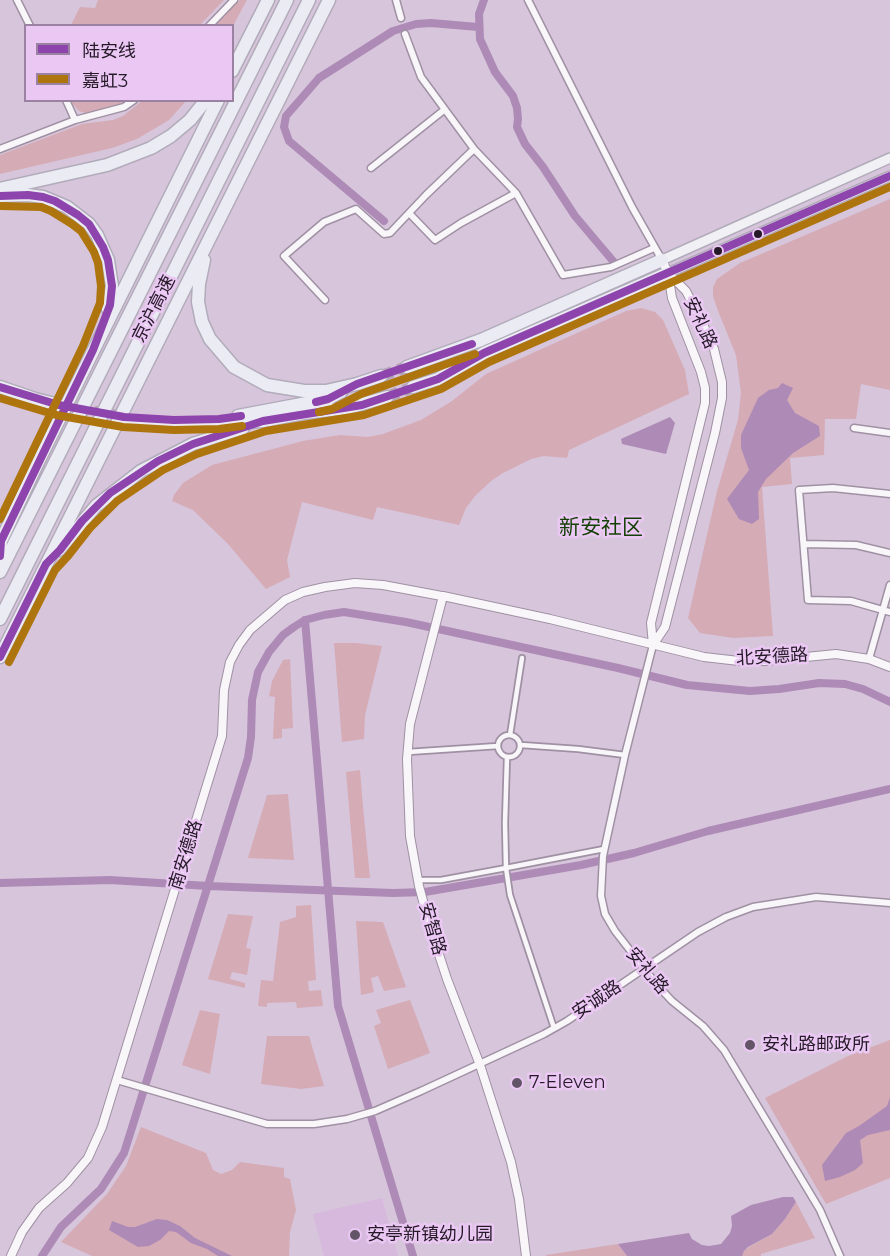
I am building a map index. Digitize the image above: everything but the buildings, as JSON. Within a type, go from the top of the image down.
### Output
[{"type":"highway","points":[[234,67],[268,0]]},
{"type":"highway","name":"京沪高速","points":[[0,572],[287,0]]},
{"type":"highway","name":"京沪高速","points":[[0,619],[309,0]]},
{"type":"highway","points":[[0,657],[329,0]]},
{"type":"highway","points":[[0,189],[107,165],[151,148],[171,136],[190,120],[204,102]]},
{"type":"highway","points":[[0,556],[1,541],[38,462],[217,102]]},
{"type":"highway","points":[[0,196],[43,197],[75,212],[89,224],[103,247],[111,275],[111,297],[93,350]]},
{"type":"highway","points":[[204,246],[198,302],[202,322],[210,339],[234,367],[267,385],[286,389],[326,391],[381,376]]},
{"type":"highway","points":[[407,367],[482,340],[662,260]]},
{"type":"highway","points":[[413,387],[438,379],[484,353],[668,273]]},
{"type":"highway","points":[[263,422],[175,426],[122,420],[219,419],[328,399],[357,384]]},
{"type":"highway","points":[[0,387],[58,408],[33,405],[0,392]]},
{"type":"highway","points":[[46,564],[96,506],[125,482],[193,444],[263,422],[304,413],[348,408],[387,397]]},
{"type":"main road","points":[[662,260],[890,158]]},
{"type":"main road","points":[[668,273],[890,176]]},
{"type":"street","points":[[211,24],[234,0]]},
{"type":"street","points":[[396,0],[401,18]]},
{"type":"street","points":[[528,0],[668,273]]},
{"type":"street","points":[[18,2],[30,24]]},
{"type":"street","points":[[405,34],[416,69],[474,149],[516,193],[563,275],[611,267],[654,248]]},
{"type":"street","points":[[67,102],[75,120]]},
{"type":"street","points":[[0,149],[75,120],[124,107],[131,102]]},
{"type":"street","points":[[371,168],[444,110]]},
{"type":"street","points":[[325,300],[284,256],[324,222],[356,209],[387,234],[474,149]]},
{"type":"street","points":[[408,213],[435,240],[516,193]]},
{"type":"street","name":"安礼路","points":[[668,273],[672,298],[701,372],[705,388],[705,403],[651,623],[653,645],[603,853],[601,896],[605,914],[615,931],[644,969],[672,1001],[703,1026],[724,1050],[817,1204],[840,1256]]},
{"type":"street","name":"安礼路","points":[[653,645],[665,627],[722,398],[722,382],[714,349],[686,291],[668,273]]},
{"type":"street","points":[[854,428],[890,433]]},
{"type":"street","points":[[887,610],[851,602],[808,600],[799,490],[833,488],[890,494]]},
{"type":"street","points":[[804,544],[855,546],[890,553]]},
{"type":"street","name":"南安德路","points":[[11,1256],[22,1232],[34,1214],[79,1171],[88,1158],[102,1127],[222,736],[224,690],[230,662],[250,630],[285,600],[325,586],[355,583],[383,585],[443,596],[653,645]]},
{"type":"street","points":[[869,659],[887,610],[890,585]]},
{"type":"street","name":"安智路","points":[[443,596],[412,714],[407,752],[410,827],[423,901],[447,979],[480,1065],[511,1162],[519,1199],[526,1256]]},
{"type":"street","name":"北安德路","points":[[653,645],[704,657],[739,661],[766,661],[836,654],[869,659],[890,667]]},
{"type":"street","points":[[510,735],[522,658]]},
{"type":"street","points":[[506,735],[518,739],[520,745],[517,755],[507,757],[499,751],[498,746],[500,739],[506,735]]},
{"type":"street","points":[[520,745],[625,755]]},
{"type":"street","points":[[407,752],[498,746]]},
{"type":"street","points":[[507,757],[505,823],[508,885],[554,1028]]},
{"type":"street","points":[[419,883],[506,871],[603,853]]},
{"type":"street","name":"安诚路","points":[[117,1080],[267,1124],[322,1124],[364,1115],[480,1065],[554,1028],[712,923],[753,907],[816,897],[890,903]]},
{"type":"shaded area","points":[[98,0],[224,0],[201,24],[72,24],[80,7],[95,8]]},
{"type":"shaded area","points":[[240,0],[247,0],[234,24],[216,24]]},
{"type":"shaded area","points":[[71,102],[125,102],[85,113],[79,111]]},
{"type":"shaded area","points":[[141,102],[185,102],[169,120],[137,139],[112,148],[0,174],[0,155],[82,124],[113,120],[123,116]]},
{"type":"shaded area","points":[[890,199],[890,390],[861,384],[856,419],[825,419],[824,455],[790,458],[792,484],[762,487],[773,636],[733,638],[700,633],[688,618],[717,491],[738,420],[741,393],[736,355],[718,311],[713,296],[713,287],[717,279],[740,263]]},
{"type":"shaded area","points":[[641,308],[655,312],[663,320],[685,370],[689,394],[569,450],[567,458],[544,456],[531,459],[503,473],[475,496],[466,508],[459,525],[377,507],[373,520],[302,502],[287,560],[290,577],[266,589],[228,544],[193,510],[172,501],[183,483],[212,465],[303,441],[340,435],[368,437],[383,434],[421,420],[452,401],[486,374],[626,311]]},
{"type":"shaded area","points":[[782,383],[793,388],[787,400],[795,413],[819,426],[820,436],[793,453],[766,479],[758,492],[759,519],[752,524],[739,519],[727,499],[749,470],[741,448],[741,435],[758,398],[769,390],[778,388]]},
{"type":"shaded area","points":[[670,417],[675,423],[666,454],[622,444],[621,439]]},
{"type":"shaded area","points":[[334,643],[382,646],[365,715],[364,739],[342,742]]},
{"type":"shaded area","points":[[290,659],[293,728],[282,729],[282,738],[273,739],[275,697],[269,696],[272,681],[283,660]]},
{"type":"shaded area","points":[[360,770],[370,878],[355,878],[346,772]]},
{"type":"shaded area","points":[[288,794],[294,860],[248,858],[267,795]]},
{"type":"shaded area","points":[[311,905],[316,980],[308,981],[309,991],[321,990],[323,1006],[297,1008],[296,1002],[267,1003],[267,1007],[258,1006],[261,980],[273,981],[280,922],[296,917],[296,906]]},
{"type":"shaded area","points":[[228,914],[253,916],[246,948],[251,949],[247,975],[232,972],[230,979],[245,983],[245,988],[208,979]]},
{"type":"shaded area","points":[[356,921],[383,922],[406,987],[384,991],[378,976],[371,978],[374,992],[361,995]]},
{"type":"shaded area","points":[[410,1000],[430,1053],[388,1069],[374,1026],[381,1023],[376,1010]]},
{"type":"shaded area","points":[[200,1010],[220,1014],[210,1074],[182,1065]]},
{"type":"shaded area","points":[[267,1036],[309,1036],[324,1086],[301,1089],[261,1084]]},
{"type":"shaded area","points":[[890,1040],[890,1178],[826,1204],[765,1098],[848,1056]]},
{"type":"shaded area","points":[[890,1097],[890,1130],[868,1135],[860,1140],[863,1163],[855,1170],[825,1181],[822,1165],[846,1133],[887,1106]]},
{"type":"shaded area","points":[[141,1127],[206,1153],[213,1170],[221,1174],[232,1170],[240,1162],[284,1168],[284,1177],[290,1179],[296,1210],[290,1232],[289,1256],[92,1256],[61,1242],[107,1194],[126,1166]]},
{"type":"shaded area","points":[[783,1197],[793,1197],[796,1202],[785,1219],[772,1234],[748,1247],[742,1256],[627,1256],[618,1244],[689,1233],[692,1239],[702,1245],[721,1244],[730,1233],[731,1216],[751,1205]]},
{"type":"shaded area","name":"安亭新镇幼儿园","points":[[382,1198],[398,1256],[324,1256],[313,1214]]},
{"type":"shaded area","points":[[796,1202],[815,1238],[761,1254],[761,1256],[742,1256],[749,1247],[772,1234]]},
{"type":"shaded area","points":[[157,1219],[167,1220],[180,1226],[195,1238],[232,1256],[218,1256],[191,1243],[176,1232],[169,1231],[149,1246],[138,1247],[109,1230],[112,1221],[135,1227]]},
{"type":"shaded area","points":[[618,1244],[627,1256],[546,1256],[546,1255]]},
{"type":"waterway","points":[[484,0],[479,14],[480,39],[495,72],[513,96],[517,108],[517,127],[525,144],[575,216],[613,261]]},
{"type":"waterway","points":[[384,221],[289,141],[284,127],[286,116],[319,78],[393,31],[416,24],[431,23],[478,27]]},
{"type":"waterway","points":[[42,1256],[61,1227],[101,1189],[124,1153],[248,758],[252,700],[258,672],[269,652],[283,635],[294,627],[305,620],[344,612],[406,622],[687,685],[750,691],[819,683],[845,684],[863,689],[890,702]]},
{"type":"waterway","points":[[305,620],[338,1006],[413,1256]]},
{"type":"waterway","points":[[0,883],[110,880],[208,886],[393,893],[425,892],[581,865],[634,853],[708,831],[890,789]]},
{"type":"tunnel","points":[[381,376],[407,367]]},
{"type":"tunnel","points":[[387,397],[413,387]]},
{"type":"tunnel","points":[[59,405],[124,417]]},
{"type":"transit line","name":"陆安线","points":[[0,657],[46,564],[82,521],[110,493],[158,461],[193,444],[263,421],[362,405],[438,379],[484,353],[890,176]]},
{"type":"transit line","name":"嘉虹3","points":[[9,662],[55,570],[90,528],[117,501],[163,470],[197,454],[266,431],[364,415],[441,389],[489,362],[890,187]]},
{"type":"transit line","name":"陆安线","points":[[0,196],[43,197],[55,201],[78,215],[89,224],[103,247],[108,260],[112,286],[110,305],[93,350],[1,541],[0,556]]},
{"type":"transit line","name":"嘉虹3","points":[[0,206],[41,207],[81,231],[98,263],[101,286],[100,303],[83,346],[0,519]]},
{"type":"transit line","name":"陆安线","points":[[316,402],[328,399],[357,384],[472,344]]},
{"type":"transit line","name":"嘉虹3","points":[[319,412],[332,409],[361,394],[475,354]]},
{"type":"transit line","name":"陆安线","points":[[0,387],[59,405],[124,417],[174,420],[241,416]]},
{"type":"transit line","name":"嘉虹3","points":[[0,398],[56,415],[123,427],[174,430],[242,426]]},
{"type":"place","name":"安礼路邮政所","points":[[750,1045]]},
{"type":"place","name":"7-Eleven","points":[[517,1083]]},
{"type":"place","name":"安亭新镇幼儿园","points":[[355,1235]]},
{"type":"district","name":"新安社区","points":[[601,528]]}]
